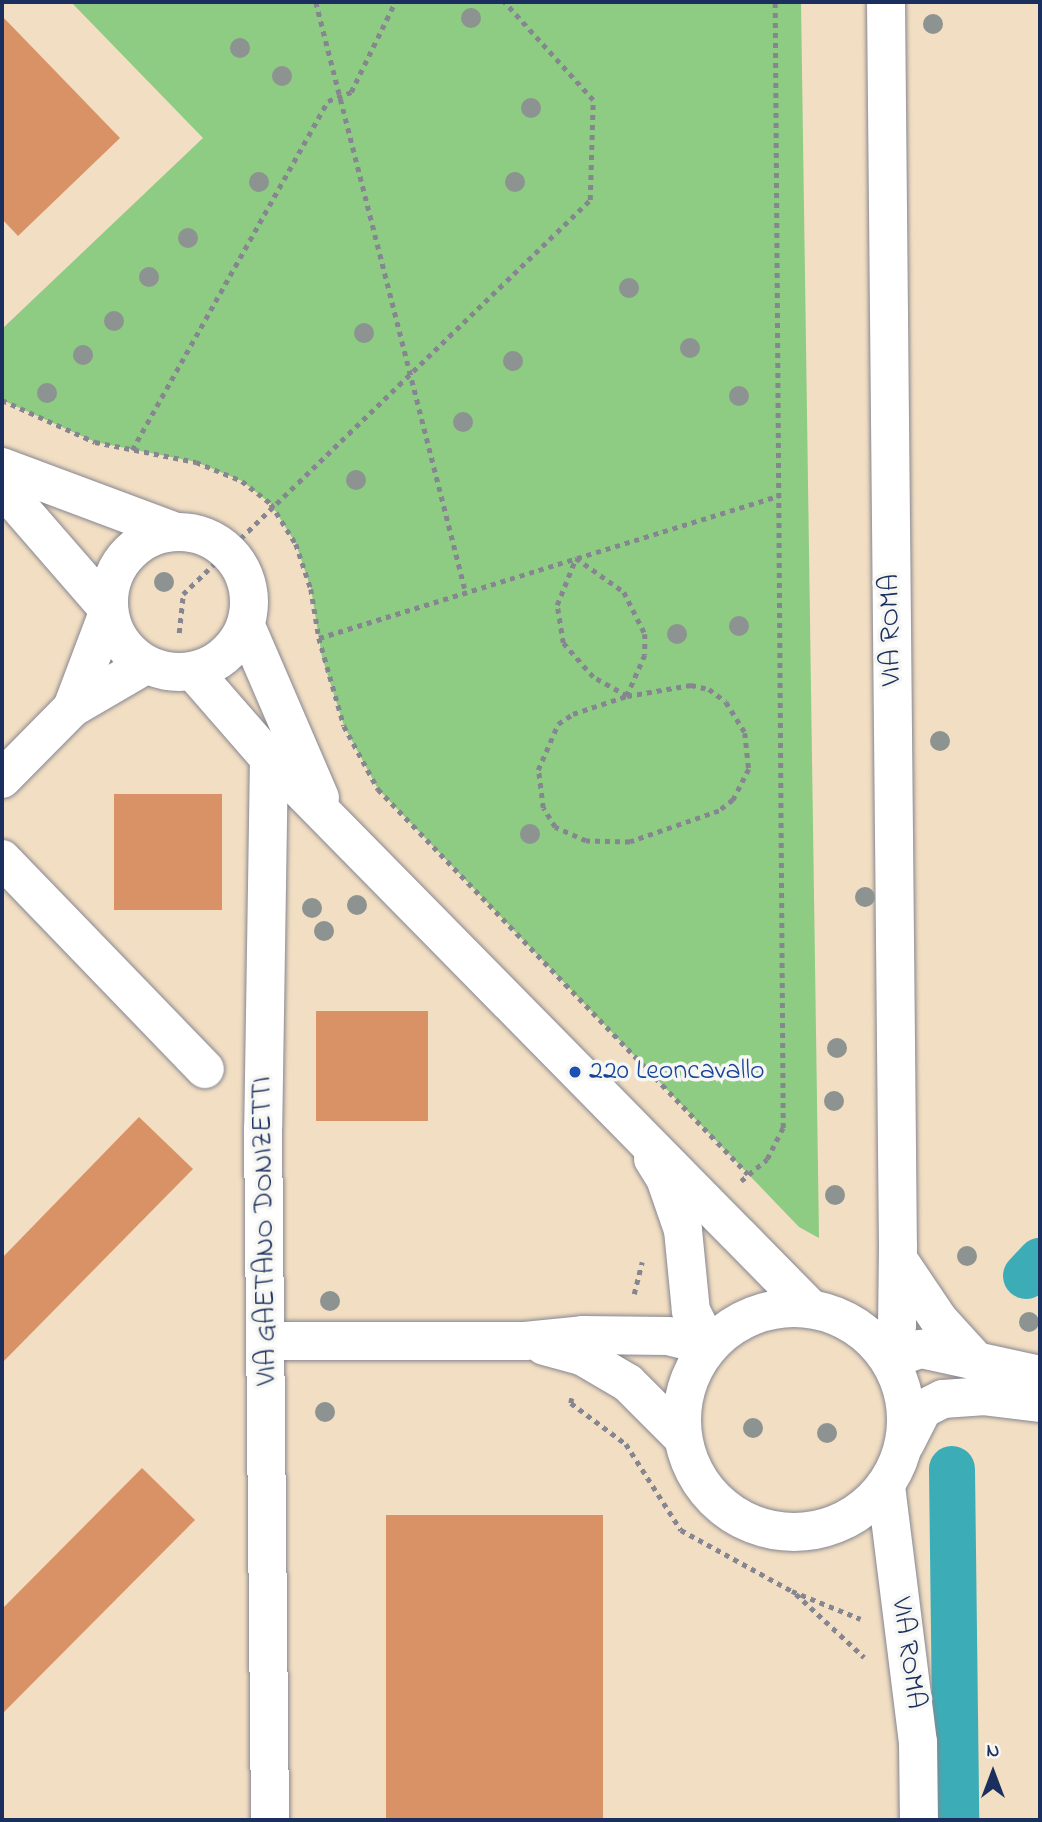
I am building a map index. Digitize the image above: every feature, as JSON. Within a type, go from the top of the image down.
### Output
[{"type":"street","name":"VIA ROMA","points":[[886,2],[898,1259],[897,1325],[890,1360]]},
{"type":"street","points":[[2,467],[173,531],[195,533],[230,552],[246,579],[250,603],[246,626],[233,647],[216,663],[171,660],[128,651],[115,632],[109,610],[109,588],[131,549],[151,536],[173,531]]},
{"type":"street","points":[[2,487],[109,610]]},
{"type":"street","points":[[72,708],[109,610]]},
{"type":"street","points":[[246,626],[328,816]]},
{"type":"street","points":[[2,779],[72,708],[171,660]]},
{"type":"street","points":[[171,660],[328,816],[634,1131],[714,1206],[811,1309],[858,1328],[890,1360],[906,1404],[905,1444]]},
{"type":"street","name":"VIA GAETANO DONIZETTI","points":[[269,758],[263,1127],[270,1820]]},
{"type":"street","points":[[2,859],[205,1069]]},
{"type":"street","points":[[634,1131],[665,1178],[683,1230],[691,1311],[709,1346]]},
{"type":"street","points":[[681,1436],[687,1381],[709,1346],[731,1326],[772,1309],[851,1305],[871,1296],[898,1259],[939,1320],[979,1365]]},
{"type":"street","points":[[267,1341],[525,1341],[583,1335],[668,1336],[709,1346]]},
{"type":"street","points":[[525,1341],[582,1356],[628,1383],[681,1436],[696,1477],[721,1507],[751,1525],[791,1533],[829,1528],[863,1510],[887,1486],[923,1409],[943,1399],[982,1396],[1040,1403]]},
{"type":"street","points":[[890,1360],[921,1349],[979,1365],[1040,1375]]},
{"type":"street","name":"VIA ROMA","points":[[887,1486],[918,1742],[919,1820]]},
{"type":"path","points":[[316,2],[466,593]]},
{"type":"path","points":[[132,450],[328,101],[351,92],[395,2]]},
{"type":"path","points":[[171,660],[183,594],[230,552],[271,505],[590,200],[593,100],[504,2]]},
{"type":"path","points":[[2,400],[95,442],[196,462],[242,481],[271,505],[296,544],[311,589],[319,638],[344,726],[378,789],[748,1174],[775,1150],[783,1128],[775,2]]},
{"type":"path","points":[[319,638],[779,496]]},
{"type":"path","points":[[576,558],[557,604],[563,643],[593,677],[627,696],[691,685],[709,689],[740,718],[750,769],[744,785],[719,811],[630,842],[586,841],[555,827],[543,808],[538,786],[542,755],[558,724],[573,714],[627,696],[645,655],[645,634],[624,592],[576,558]]},
{"type":"path","points":[[792,1591],[874,1666]]},
{"type":"green space","points":[[71,2],[801,2],[819,1238],[799,1227],[378,789],[344,726],[322,657],[311,589],[296,544],[271,504],[242,481],[196,462],[95,442],[2,400],[2,329],[203,138]]},
{"type":"building","points":[[2,16],[120,138],[18,236],[2,219]]},
{"type":"building","points":[[114,794],[222,794],[222,910],[114,910]]},
{"type":"building","points":[[316,1011],[428,1011],[428,1121],[316,1121]]},
{"type":"building","points":[[139,1117],[193,1169],[2,1363],[2,1258]]},
{"type":"building","points":[[142,1468],[195,1520],[2,1714],[2,1609]]},
{"type":"building","points":[[386,1515],[603,1515],[603,1820],[386,1820]]},
{"type":"waterway","points":[[1026,1276],[1040,1261]]},
{"type":"waterway","points":[[952,1469],[956,1820]]},
{"type":"place","name":"220 Leoncavallo","points":[[575,1072]]}]
